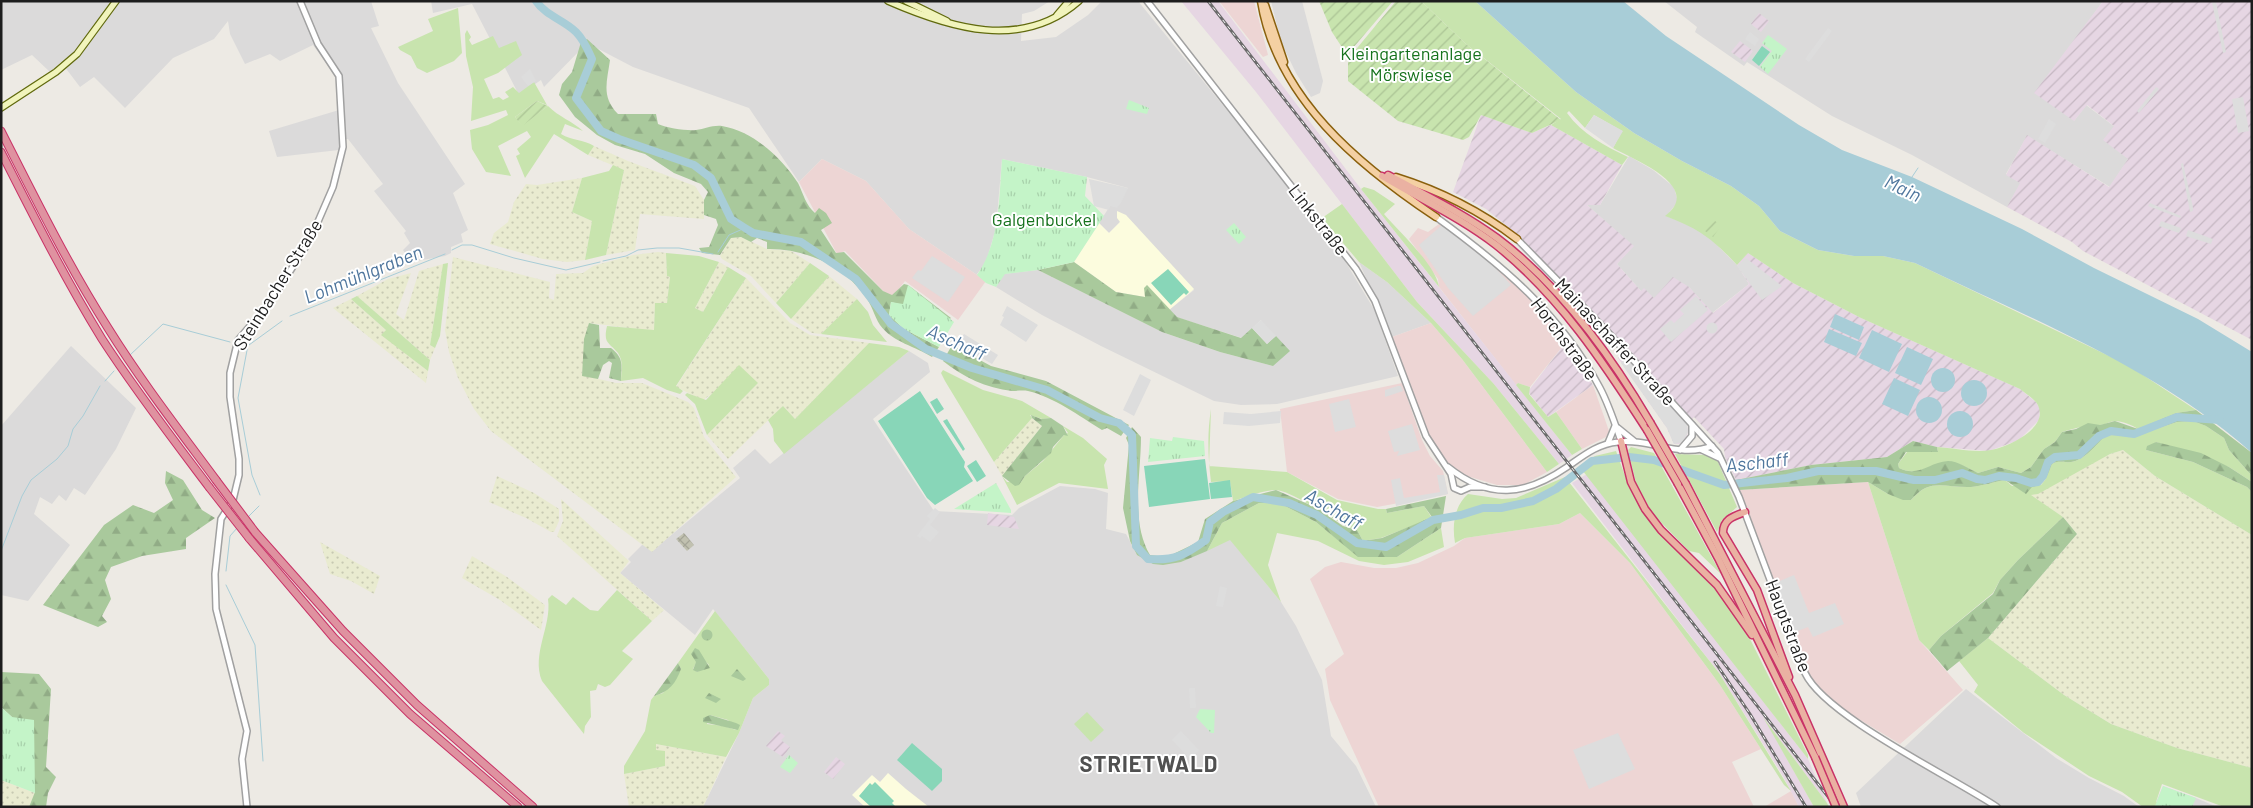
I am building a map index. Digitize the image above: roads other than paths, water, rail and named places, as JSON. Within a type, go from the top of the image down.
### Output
[{"type":"highway","points":[[1,131],[71,266],[108,329],[146,386],[255,532],[344,631],[417,705],[534,807]]},
{"type":"highway","points":[[1,152],[62,271],[103,339],[139,394],[248,538],[334,638],[375,680],[410,714],[518,807]]},
{"type":"highway","points":[[1385,176],[1452,209],[1482,227],[1533,269],[1556,292],[1605,353],[1650,422],[1686,484],[1795,695],[1844,807]]},
{"type":"highway","points":[[1385,176],[1495,245],[1532,278],[1573,324],[1647,430],[1678,484],[1772,665],[1836,807]]},
{"type":"highway","points":[[1622,445],[1635,492],[1645,509],[1661,530],[1717,585],[1772,665]]},
{"type":"highway","points":[[1745,512],[1728,520],[1723,525],[1723,532],[1757,590],[1795,695]]},
{"type":"main road","points":[[1,108],[56,72],[76,54],[116,1]]},
{"type":"main road","points":[[888,1],[936,20],[975,30],[1002,32],[1041,24],[1069,10],[1079,1]]},
{"type":"main road","points":[[906,1],[951,23]]},
{"type":"main road","points":[[1056,16],[1069,1]]},
{"type":"main road","points":[[1262,1],[1272,43],[1291,79],[1313,113],[1357,156],[1385,176],[1405,197],[1436,217]]},
{"type":"main road","points":[[1385,176],[1452,197],[1494,222],[1516,239]]},
{"type":"street","name":"Steinbacher Straße","points":[[247,807],[242,760],[247,731],[216,610],[216,574],[221,519],[233,500],[239,475],[239,459],[230,397],[230,373],[238,340],[269,304],[310,240],[323,214],[340,166],[343,148],[339,76],[318,44],[300,1]]},
{"type":"street","name":"Linkstraße","points":[[1147,1],[1325,226],[1356,269],[1375,301],[1387,328],[1426,436],[1445,464],[1453,482]]},
{"type":"street","name":"Horchstraße","points":[[1436,217],[1506,270],[1550,314],[1594,376],[1622,445]]},
{"type":"street","name":"Mainaschaffer Straße","points":[[1516,239],[1712,446]]},
{"type":"street","points":[[1680,450],[1692,436],[1692,424]]},
{"type":"street","points":[[1608,443],[1615,426],[1636,443]]},
{"type":"street","name":"Linkstraße","points":[[1466,488],[1485,487],[1512,491],[1532,487],[1550,479],[1590,451],[1608,443],[1622,445],[1636,443],[1680,450],[1702,450],[1712,446]]},
{"type":"street","name":"Hauptstraße","points":[[1712,446],[1721,459],[1736,489],[1804,673],[1814,688],[1849,717],[1997,807]]},
{"type":"street","points":[[1702,450],[1721,459]]},
{"type":"street","name":"Linkstraße","points":[[1445,464],[1463,478],[1485,487]]},
{"type":"street","points":[[1463,478],[1466,488],[1457,490],[1453,486],[1453,482],[1463,478]]},
{"type":"water","name":"Main","points":[[1475,1],[1623,1],[1666,36],[1799,125],[1842,150],[1912,177],[2022,229],[2094,268],[2198,319],[2252,352],[2252,453],[2214,422],[2175,395],[2091,347],[2003,304],[1915,263],[1883,256],[1854,256],[1818,250],[1780,231],[1759,206],[1731,186],[1682,161],[1634,133],[1576,92]]},
{"type":"water","points":[[1835,314],[1864,327],[1859,340],[1830,327]]},
{"type":"water","points":[[1829,329],[1862,343],[1856,356],[1824,342]]},
{"type":"water","points":[[1872,330],[1902,344],[1889,372],[1859,358]]},
{"type":"water","points":[[1907,347],[1933,359],[1921,385],[1895,373]]},
{"type":"water","points":[[1938,368],[1948,368],[1955,375],[1955,385],[1948,392],[1938,392],[1931,385],[1931,375]]},
{"type":"water","points":[[1894,378],[1920,390],[1908,416],[1882,404]]},
{"type":"water","points":[[1974,380],[1983,384],[1987,393],[1983,402],[1974,406],[1965,402],[1961,393],[1965,384]]},
{"type":"water","points":[[1929,397],[1938,401],[1942,410],[1938,419],[1929,423],[1920,419],[1916,410],[1920,401]]},
{"type":"water","points":[[1960,411],[1969,415],[1973,424],[1969,433],[1960,437],[1951,433],[1947,424],[1951,415]]},
{"type":"waterway","name":"Aschaff","points":[[536,1],[550,14],[576,32],[587,49],[592,59],[576,98],[601,131],[694,165],[711,178],[731,219],[753,233],[801,242],[856,279],[891,324],[926,349],[972,368],[1047,390],[1100,418],[1119,423],[1132,435],[1136,546],[1148,559],[1173,558],[1192,550],[1206,540],[1210,522],[1223,512],[1253,497],[1289,503],[1317,515],[1357,543],[1386,547],[1433,520],[1461,515],[1483,508],[1501,508],[1533,501],[1556,489],[1592,461],[1629,457],[1654,460],[1724,485],[1787,478],[1818,471],[1876,471],[1914,480],[1935,480],[1962,473],[1977,479],[1985,480],[1999,476],[2016,478],[2031,483],[2038,482],[2043,476],[2048,462],[2055,457],[2079,455],[2099,436],[2111,431],[2134,434],[2177,417],[2220,420]]},
{"type":"waterway","name":"Main","points":[[1912,177],[1918,168]]},
{"type":"waterway","name":"Lohmühlgraben","points":[[718,252],[729,235],[745,228]]},
{"type":"waterway","name":"Lohmühlgraben","points":[[452,250],[462,245],[472,245],[514,258],[566,270],[600,262]]},
{"type":"waterway","name":"Lohmühlgraben","points":[[603,261],[626,256],[638,250],[657,248],[679,248],[713,254]]},
{"type":"waterway","name":"Lohmühlgraben","points":[[290,316],[445,254]]},
{"type":"waterway","name":"Lohmühlgraben","points":[[249,345],[282,321]]},
{"type":"waterway","points":[[130,355],[163,324],[230,342]]},
{"type":"waterway","name":"Lohmühlgraben","points":[[243,344],[247,345]]},
{"type":"waterway","points":[[248,345],[238,398],[252,475],[260,495]]},
{"type":"waterway","points":[[105,381],[114,371]]},
{"type":"waterway","points":[[1,551],[22,496],[31,480],[57,459],[68,446],[73,429],[83,416],[100,386]]},
{"type":"waterway","points":[[248,517],[259,506]]},
{"type":"waterway","points":[[226,571],[230,536],[238,527]]},
{"type":"waterway","points":[[226,585],[255,645],[263,761]]},
{"type":"railway","points":[[1208,1],[1836,807]]},
{"type":"railway","points":[[1715,662],[1750,714],[1806,807]]},
{"type":"district","name":"STRIETWALD","points":[[1149,764]]},
{"type":"park label","name":"Kleingartenanlage Mörswiese","points":[[1411,64]]},
{"type":"park label","name":"Galgenbuckel","points":[[1044,220]]}]
